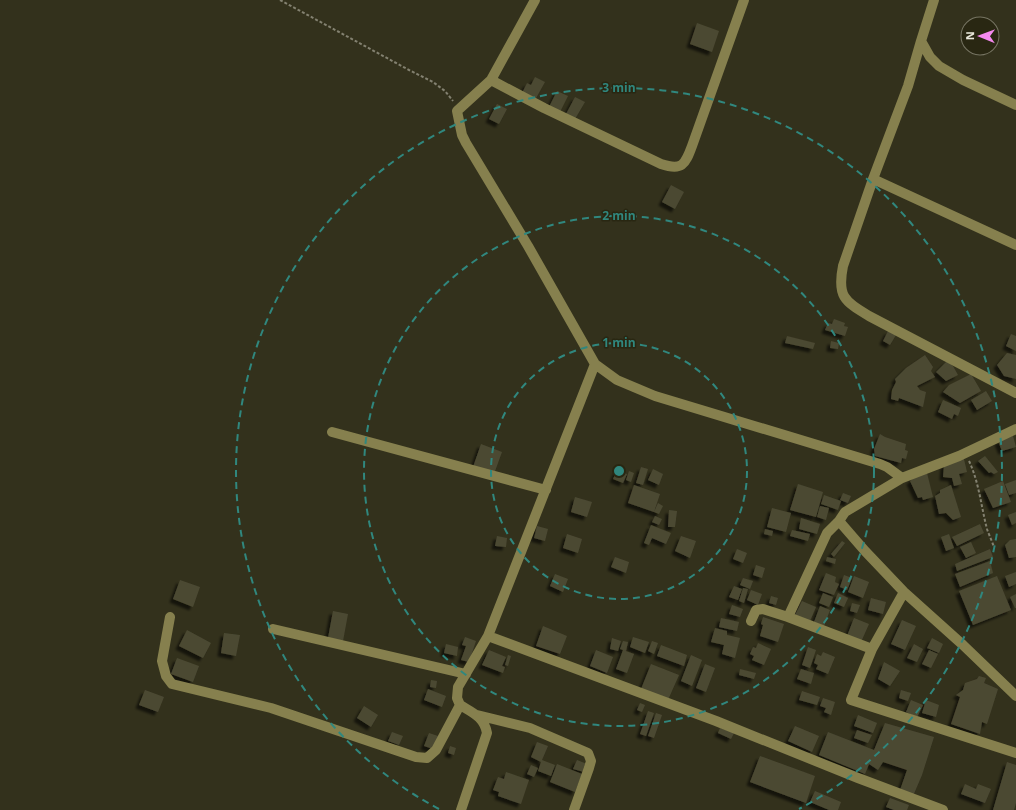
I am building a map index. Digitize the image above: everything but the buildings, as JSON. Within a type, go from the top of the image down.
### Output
[{"type":"street","points":[[535,0],[491,80],[457,111],[462,135],[466,143],[528,246],[596,364],[617,380],[655,396],[880,464],[887,467],[902,478]]},
{"type":"street","points":[[491,80],[544,108],[660,164],[670,167],[679,166],[686,161],[692,146],[744,0]]},
{"type":"street","points":[[934,0],[908,86],[873,179],[843,266],[841,289],[851,305],[869,316],[1016,394]]},
{"type":"street","points":[[921,41],[930,57],[939,66],[963,80],[1016,105]]},
{"type":"street","points":[[873,179],[1016,245]]},
{"type":"street","points":[[574,810],[591,761],[588,753],[530,728],[477,715],[460,705],[457,698],[458,687],[488,636],[596,364]]},
{"type":"street","points":[[788,617],[827,533],[845,512],[902,478],[965,453],[1016,429]]},
{"type":"street","points":[[332,432],[546,490]]},
{"type":"street","points":[[839,520],[865,551],[904,592],[963,645],[1016,696]]},
{"type":"street","points":[[904,592],[872,649],[851,700],[1016,753]]},
{"type":"street","points":[[751,621],[756,610],[763,609],[872,649]]},
{"type":"street","points":[[170,617],[162,661],[166,676],[172,684],[271,708],[416,757],[427,758],[436,750],[460,705]]},
{"type":"street","points":[[273,629],[466,674]]},
{"type":"street","points":[[488,636],[716,721],[858,778],[943,810]]},
{"type":"street","points":[[461,810],[487,733],[485,724],[477,715]]},
{"type":"path","points":[[280,0],[433,82],[445,91],[452,99],[457,111]]},
{"type":"path","points":[[965,453],[972,468],[987,530],[994,547]]}]
